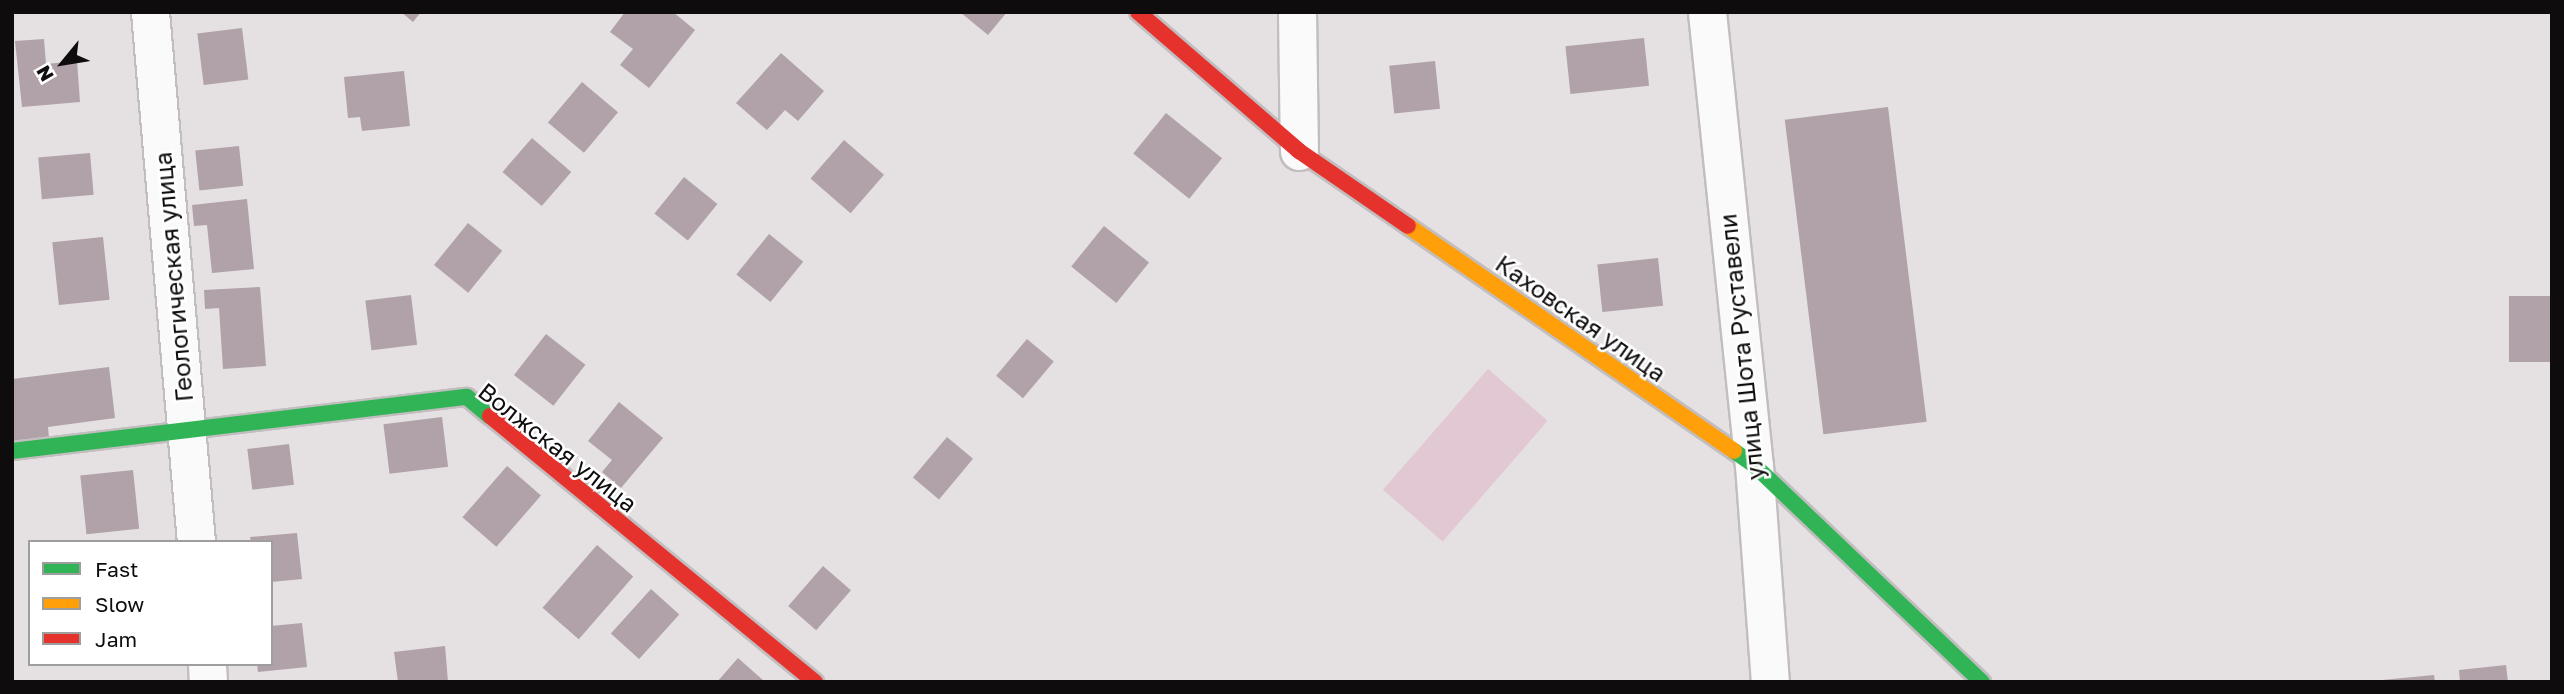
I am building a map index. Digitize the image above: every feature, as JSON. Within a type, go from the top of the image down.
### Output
[{"type":"street","name":"Геологическая улица","points":[[150,12],[196,540]]},
{"type":"street","name":"Каховская улица","points":[[1138,12],[1299,150],[1754,465],[1982,682]]},
{"type":"street","points":[[1297,12],[1299,150]]},
{"type":"street","name":"улица Шота Руставели","points":[[1707,12],[1754,465],[1770,682]]},
{"type":"street","name":"Волжская улица","points":[[12,451],[467,397],[815,682]]},
{"type":"shaded area","points":[[1488,369],[1548,421],[1443,542],[1383,490]]},
{"type":"building","points":[[401,12],[421,12],[413,22]]},
{"type":"building","points":[[625,12],[673,12],[695,30],[649,88],[620,65],[633,49],[610,32]]},
{"type":"building","points":[[960,12],[1007,12],[988,35]]},
{"type":"building","points":[[242,28],[248,80],[204,85],[197,33]]},
{"type":"building","points":[[1644,38],[1649,86],[1570,94],[1565,46]]},
{"type":"building","points":[[44,39],[46,64],[77,61],[80,102],[22,107],[15,41]]},
{"type":"building","points":[[781,53],[824,91],[798,121],[785,110],[767,130],[736,103]]},
{"type":"building","points":[[1435,61],[1440,109],[1394,114],[1389,66]]},
{"type":"building","points":[[404,71],[410,126],[362,131],[360,117],[348,118],[344,77]]},
{"type":"building","points":[[582,82],[618,112],[584,153],[548,123]]},
{"type":"building","points":[[1888,107],[1927,422],[1823,434],[1785,120]]},
{"type":"building","points":[[1166,113],[1222,158],[1189,199],[1133,153]]},
{"type":"building","points":[[532,138],[571,172],[542,206],[502,172]]},
{"type":"building","points":[[844,140],[884,175],[851,213],[811,178]]},
{"type":"building","points":[[239,146],[243,186],[199,190],[195,151]]},
{"type":"building","points":[[90,153],[94,195],[42,199],[38,158]]},
{"type":"building","points":[[684,177],[717,204],[688,241],[654,214]]},
{"type":"building","points":[[247,199],[254,269],[212,273],[207,225],[194,226],[192,205]]},
{"type":"building","points":[[468,223],[502,251],[468,293],[434,265]]},
{"type":"building","points":[[1104,226],[1149,263],[1116,303],[1071,266]]},
{"type":"building","points":[[769,234],[803,262],[770,302],[736,274]]},
{"type":"building","points":[[103,237],[110,300],[59,305],[52,242]]},
{"type":"building","points":[[1658,258],[1663,306],[1602,312],[1597,264]]},
{"type":"building","points":[[260,287],[266,366],[223,369],[219,308],[205,309],[204,290]]},
{"type":"building","points":[[411,295],[417,345],[371,350],[365,301]]},
{"type":"building","points":[[2509,296],[2552,296],[2552,362],[2509,362]]},
{"type":"building","points":[[546,334],[585,365],[553,406],[514,375]]},
{"type":"building","points":[[1027,339],[1054,361],[1023,398],[996,376]]},
{"type":"building","points":[[109,367],[115,418],[48,427],[49,438],[12,442],[12,379]]},
{"type":"building","points":[[619,402],[663,438],[621,488],[602,472],[612,460],[588,441]]},
{"type":"building","points":[[442,417],[448,467],[390,474],[383,424]]},
{"type":"building","points":[[947,437],[973,459],[939,499],[913,478]]},
{"type":"building","points":[[289,444],[294,485],[252,490],[247,449]]},
{"type":"building","points":[[507,466],[541,496],[496,547],[462,517]]},
{"type":"building","points":[[133,470],[139,529],[86,534],[80,476]]},
{"type":"building","points":[[297,533],[302,579],[273,582],[273,540],[251,540],[250,537]]},
{"type":"building","points":[[597,545],[633,576],[579,639],[543,608]]},
{"type":"building","points":[[823,566],[851,590],[816,630],[788,606]]},
{"type":"building","points":[[651,589],[679,614],[639,659],[611,634]]},
{"type":"building","points":[[302,623],[307,667],[258,672],[257,666],[273,666],[273,626]]},
{"type":"building","points":[[445,646],[448,682],[398,682],[394,652]]},
{"type":"building","points":[[738,658],[765,682],[717,682]]},
{"type":"building","points":[[2506,665],[2508,682],[2460,682],[2459,670]]},
{"type":"building","points":[[2434,675],[2435,682],[2382,680]]},
{"type":"traffic: fast","points":[[12,451],[467,397],[490,416]]},
{"type":"traffic: fast","points":[[1734,451],[1754,465],[1982,682]]},
{"type":"traffic: slow","points":[[1408,226],[1734,451]]},
{"type":"traffic: jam","points":[[1138,12],[1299,151],[1408,226]]},
{"type":"traffic: jam","points":[[490,416],[815,682]]}]
